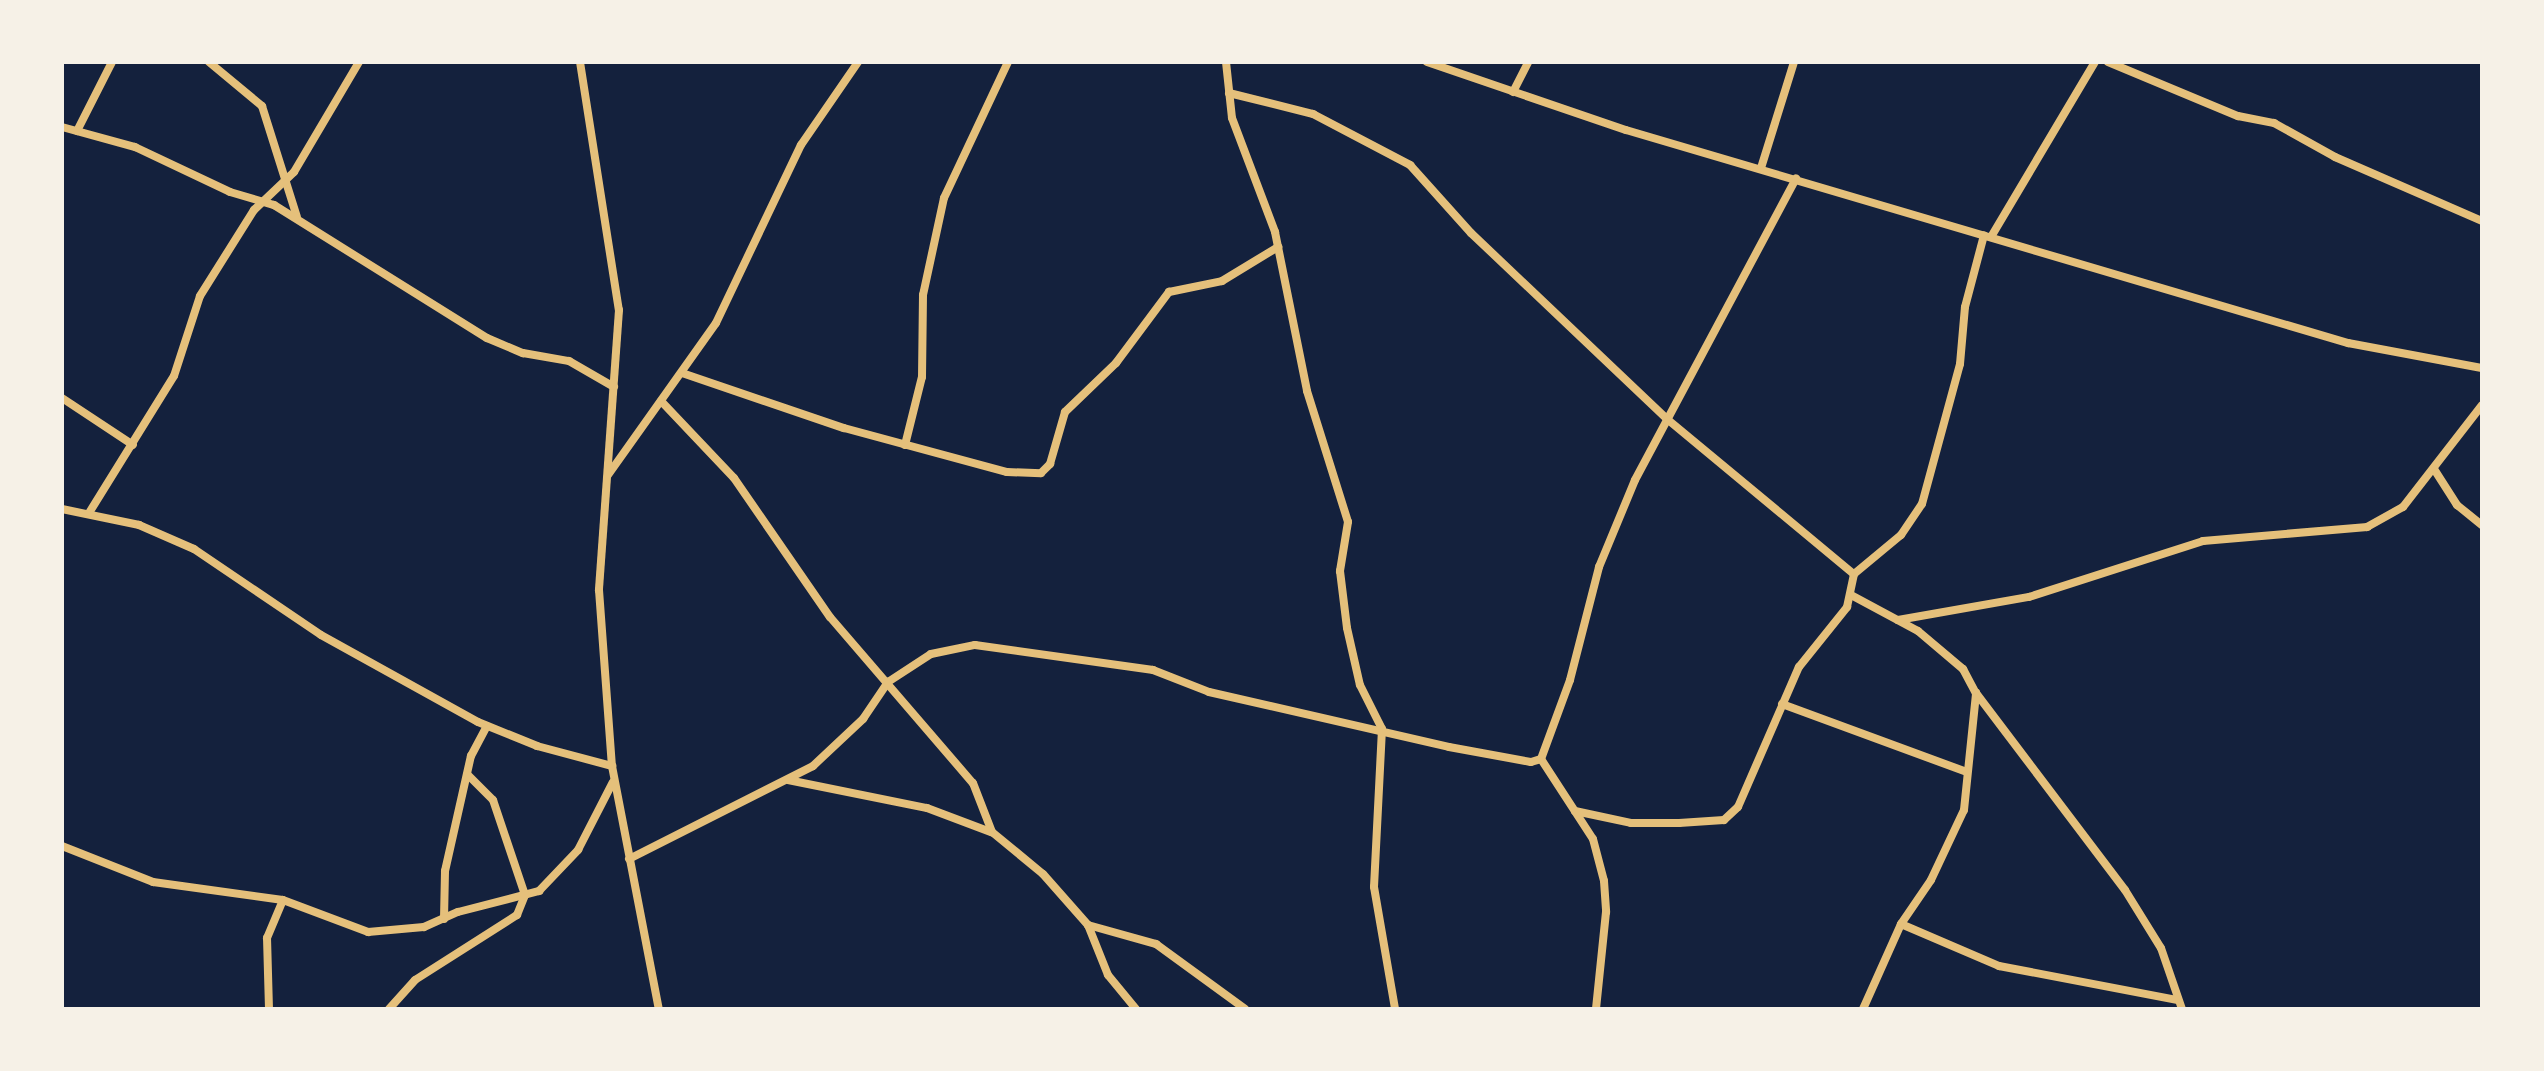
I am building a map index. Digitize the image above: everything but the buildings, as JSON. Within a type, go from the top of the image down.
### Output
[{"type":"street","points":[[77,131],[112,62]]},
{"type":"street","points":[[209,62],[262,106],[298,218]]},
{"type":"street","points":[[89,513],[174,376],[200,296],[261,204],[286,181],[326,124],[359,62]]},
{"type":"street","points":[[580,62],[619,310],[599,590],[612,766],[659,1009]]},
{"type":"street","points":[[608,475],[716,323],[813,123],[858,62]]},
{"type":"street","points":[[905,445],[922,377],[923,295],[944,198],[1008,62]]},
{"type":"street","points":[[1226,62],[1229,93],[1242,149],[1278,247],[1307,391],[1348,522],[1340,585],[1354,666],[1382,729],[1374,887],[1395,1009]]},
{"type":"street","points":[[1427,62],[1513,92],[1761,168],[2348,343],[2482,368]]},
{"type":"street","points":[[1513,92],[1528,62]]},
{"type":"street","points":[[1761,168],[1794,62]]},
{"type":"street","points":[[1575,811],[1631,823],[1724,820],[1738,807],[1755,778],[1799,667],[1851,595],[1854,574],[1901,535],[1922,504],[1960,364],[1965,307],[1988,236],[2095,62]]},
{"type":"street","points":[[2108,62],[2238,116],[2274,123],[2335,157],[2482,221]]},
{"type":"street","points":[[1229,93],[1313,114],[1410,165],[1471,233],[1667,419],[1854,574]]},
{"type":"street","points":[[62,127],[135,147],[298,218],[487,338],[523,353],[569,361],[614,387]]},
{"type":"street","points":[[1541,759],[1570,680],[1599,567],[1635,480],[1796,178]]},
{"type":"street","points":[[682,373],[788,412],[1027,476],[1041,473],[1050,464],[1065,412],[1116,363],[1169,292],[1222,281],[1278,247]]},
{"type":"street","points":[[62,398],[133,445]]},
{"type":"street","points":[[661,401],[734,478],[830,617],[973,783],[992,832]]},
{"type":"street","points":[[1898,620],[2029,597],[2203,541],[2367,527],[2395,515],[2482,405]]},
{"type":"street","points":[[2434,469],[2457,505],[2482,525]]},
{"type":"street","points":[[62,509],[139,525],[194,549],[374,667],[487,726],[612,766]]},
{"type":"street","points":[[1851,595],[1898,620],[1963,669],[1976,693],[2125,890],[2161,948],[2180,1005]]},
{"type":"street","points":[[629,859],[788,780],[846,737],[888,682],[931,654],[975,645],[1153,670],[1209,692],[1531,762],[1541,759]]},
{"type":"street","points":[[1863,1009],[1901,924],[1931,880],[1964,810],[1976,693]]},
{"type":"street","points":[[1782,704],[1967,772]]},
{"type":"street","points":[[444,919],[445,871],[471,756],[487,726]]},
{"type":"street","points":[[1541,759],[1593,839],[1604,881],[1606,912],[1596,1009]]},
{"type":"street","points":[[389,1009],[415,980],[517,915],[525,895],[493,800],[468,775]]},
{"type":"street","points":[[788,780],[927,808],[992,832],[1043,874],[1088,925],[1108,975],[1134,1008]]},
{"type":"street","points":[[62,846],[153,882],[283,900],[368,932],[424,927],[539,891],[578,850],[614,781]]},
{"type":"street","points":[[269,1009],[267,938],[283,900]]},
{"type":"street","points":[[1901,924],[1999,966],[2180,1005]]},
{"type":"street","points":[[1088,925],[1156,944],[1245,1009]]}]
